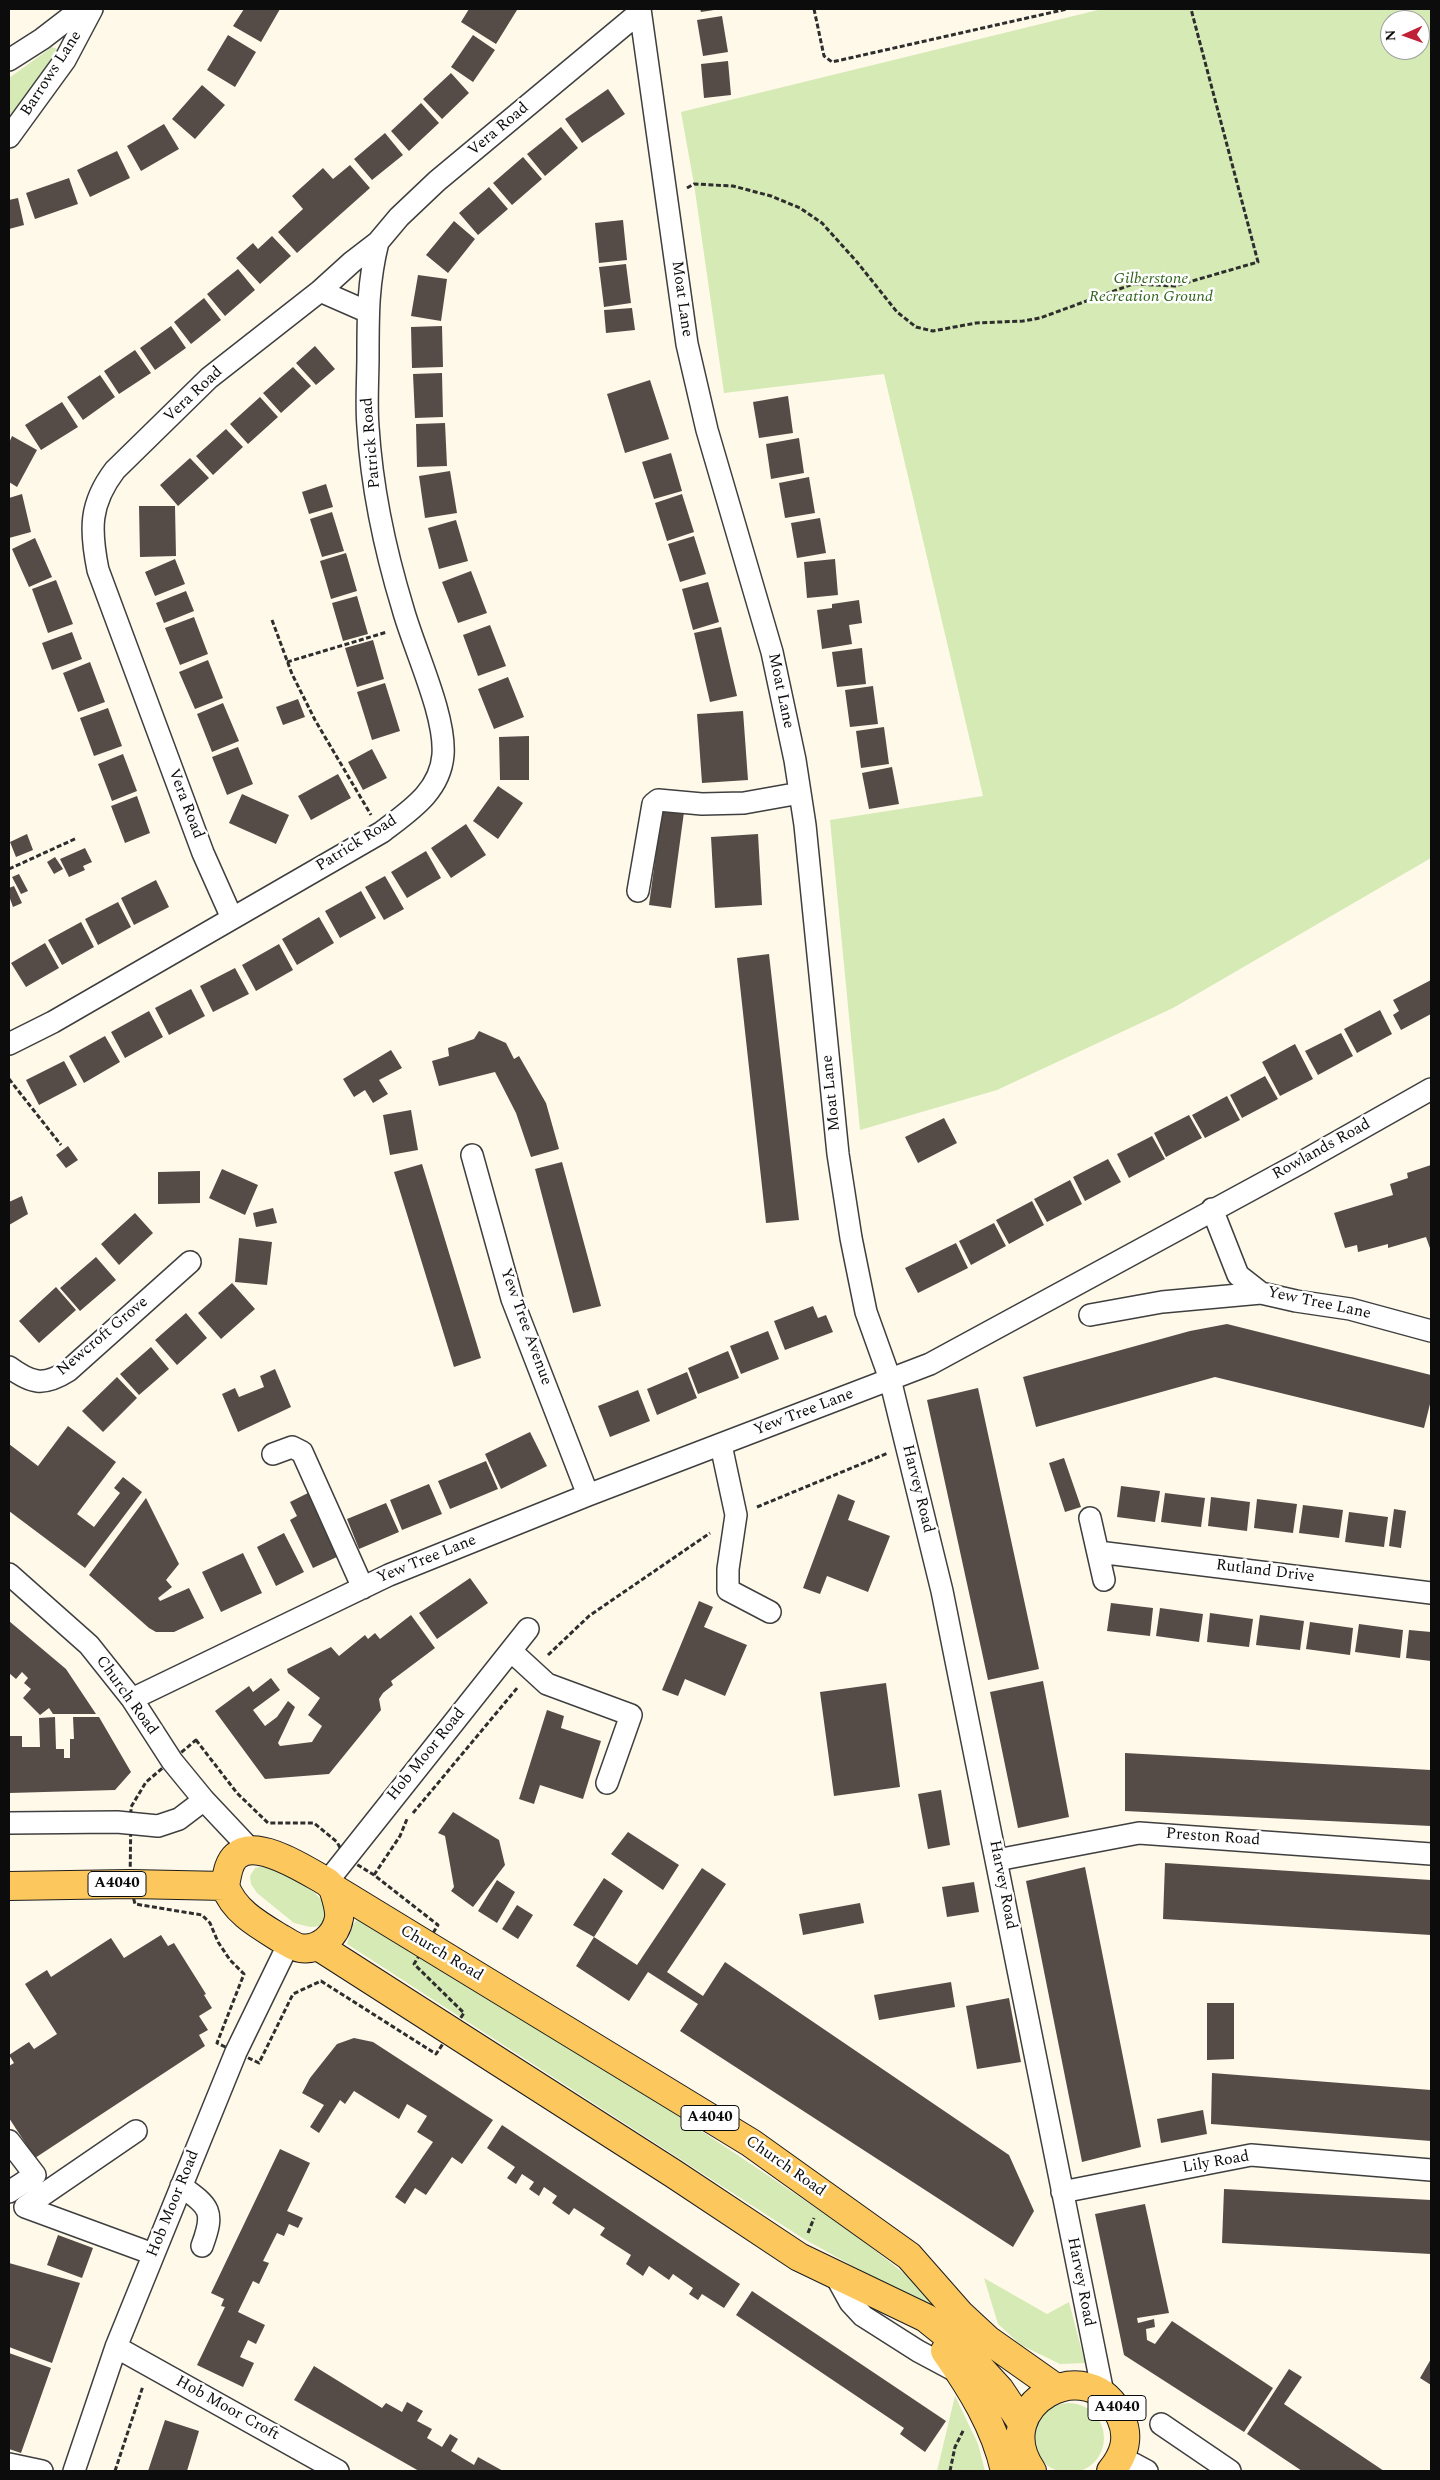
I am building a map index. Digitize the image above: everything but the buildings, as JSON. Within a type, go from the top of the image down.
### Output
[{"type":"main road","name":"Church Road","points":[[252,1850],[276,1855],[330,1885],[751,2143],[909,2256],[960,2314],[988,2340],[1056,2388]]},
{"type":"main road","points":[[252,1850],[242,1853],[232,1861],[225,1886],[232,1901],[255,1923],[288,1943],[300,1948],[318,1946],[334,1932],[339,1919],[338,1903],[330,1885]]},
{"type":"main road","name":"A4040","points":[[9,1886],[130,1884],[225,1886]]},
{"type":"main road","points":[[318,1946],[674,2174],[799,2257],[926,2318],[957,2343],[973,2375],[981,2406],[1005,2471]]},
{"type":"main road","points":[[973,2375],[1000,2390],[1022,2423]]},
{"type":"main road","name":"A4040","points":[[1056,2388],[1077,2386],[1103,2393],[1118,2410],[1125,2432],[1124,2453],[1114,2468]]},
{"type":"main road","points":[[1032,2471],[1021,2446],[1022,2423],[1036,2401],[1056,2388]]},
{"type":"street","name":"Barrows Lane","points":[[9,60],[42,39],[81,9]]},
{"type":"street","name":"Barrows Lane","points":[[9,137],[65,60],[92,9]]},
{"type":"street","name":"Moat Lane","points":[[640,11],[687,344],[707,430],[772,652],[800,792],[805,825],[838,1154],[866,1312],[890,1379]]},
{"type":"street","name":"Vera Road","points":[[232,918],[203,853],[98,570],[93,543],[93,513],[101,488],[115,470],[209,378],[320,291],[352,262],[378,242],[399,217],[437,181],[640,11]]},
{"type":"street","name":"Patrick Road","points":[[9,1044],[53,1022],[382,832],[427,795],[436,781],[443,755],[438,717],[408,626],[381,522],[370,453],[367,425],[368,312],[370,275],[378,242]]},
{"type":"street","points":[[320,291],[368,312]]},
{"type":"street","points":[[638,891],[653,804],[658,800],[702,804],[744,804],[800,792]]},
{"type":"street","name":"Rowlands Road","points":[[1212,1209],[1302,1162],[1431,1089]]},
{"type":"street","name":"Yew Tree Avenue","points":[[472,1155],[512,1299],[588,1495]]},
{"type":"street","name":"Yew Tree Lane","points":[[132,1698],[363,1588],[588,1495],[930,1364],[1212,1209],[1238,1275],[1261,1293],[1296,1301],[1350,1309],[1431,1331]]},
{"type":"street","name":"Newcroft Grove","points":[[9,1367],[26,1379],[37,1382],[57,1378],[68,1371],[190,1262]]},
{"type":"street","points":[[1090,1315],[1162,1302],[1261,1293]]},
{"type":"street","name":"Harvey Road","points":[[890,1379],[942,1591],[1103,2393]]},
{"type":"street","points":[[721,1445],[736,1515],[728,1569],[728,1590],[770,1612]]},
{"type":"street","points":[[273,1454],[292,1447],[302,1452],[363,1588]]},
{"type":"street","points":[[1090,1518],[1104,1580]]},
{"type":"street","name":"Rutland Drive","points":[[1098,1552],[1431,1593]]},
{"type":"street","name":"Church Road","points":[[9,1574],[89,1646],[132,1698],[172,1761],[204,1800],[252,1850]]},
{"type":"street","name":"Hob Moor Road","points":[[330,1885],[528,1628]]},
{"type":"street","points":[[511,1650],[547,1684],[631,1715],[607,1783]]},
{"type":"street","points":[[9,1822],[117,1822],[158,1826],[180,1819],[204,1800]]},
{"type":"street","name":"Preston Road","points":[[997,1860],[1140,1833],[1431,1854]]},
{"type":"street","name":"Hob Moor Road","points":[[74,2471],[116,2347],[153,2254],[236,2052],[288,1943]]},
{"type":"street","points":[[136,2131],[25,2207],[153,2254]]},
{"type":"street","points":[[9,2141],[35,2176],[9,2192]]},
{"type":"street","name":"Lily Road","points":[[1062,2192],[1251,2155],[1431,2170]]},
{"type":"street","points":[[181,2186],[203,2202],[210,2213],[210,2224],[202,2246]]},
{"type":"street","points":[[834,2273],[850,2302],[862,2316],[918,2352],[973,2375]]},
{"type":"street","name":"Hob Moor Croft","points":[[116,2347],[338,2471]]},
{"type":"street","points":[[1161,2424],[1230,2471]]},
{"type":"street","points":[[9,2464],[42,2471]]},
{"type":"street","points":[[1114,2468],[1134,2464],[1147,2471]]},
{"type":"path","points":[[814,9],[824,56],[832,62],[1067,9]]},
{"type":"path","points":[[666,198],[694,184],[733,186],[771,196],[800,208],[822,222],[858,262],[897,312],[916,327],[933,331],[976,323],[1023,321],[1040,318],[1133,284],[1175,286],[1258,262],[1191,9]]},
{"type":"path","points":[[272,620],[287,662],[315,720],[382,832]]},
{"type":"path","points":[[287,662],[408,626]]},
{"type":"path","points":[[9,869],[77,838]]},
{"type":"path","points":[[9,1079],[61,1145]]},
{"type":"path","points":[[374,1875],[400,1836],[406,1820],[531,1670]]},
{"type":"path","points":[[799,2257],[824,2194]]},
{"type":"path","points":[[115,2471],[149,2365]]},
{"type":"path","points":[[950,2471],[955,2447],[968,2421],[981,2406]]},
{"type":"green space","name":"Gilberstone Recreation Ground","points":[[1102,9],[1431,9],[1431,858],[1173,1008],[997,1090],[860,1130],[830,820],[983,796],[884,374],[724,393],[694,184],[681,112]]},
{"type":"green space","points":[[52,47],[57,49],[56,55],[9,118],[9,78]]},
{"type":"green space","points":[[264,1866],[298,1882],[318,1897],[324,1905],[325,1915],[320,1926],[310,1927],[294,1923],[257,1893],[251,1884],[250,1876],[255,1868]]},
{"type":"green space","points":[[359,1917],[600,2066],[742,2158],[864,2243],[911,2279],[933,2299],[927,2307],[804,2239],[347,1944],[353,1925]]},
{"type":"green space","points":[[984,2278],[1047,2314],[1069,2302],[1085,2363],[1060,2364],[1021,2345],[998,2324]]},
{"type":"green space","points":[[955,2396],[978,2444],[985,2471],[937,2471]]},
{"type":"green space","points":[[1069,2403],[1082,2406],[1094,2413],[1101,2425],[1104,2438],[1101,2451],[1094,2463],[1082,2470],[1069,2473],[1056,2470],[1044,2463],[1037,2451],[1034,2438],[1037,2425],[1044,2413],[1056,2406]]}]
